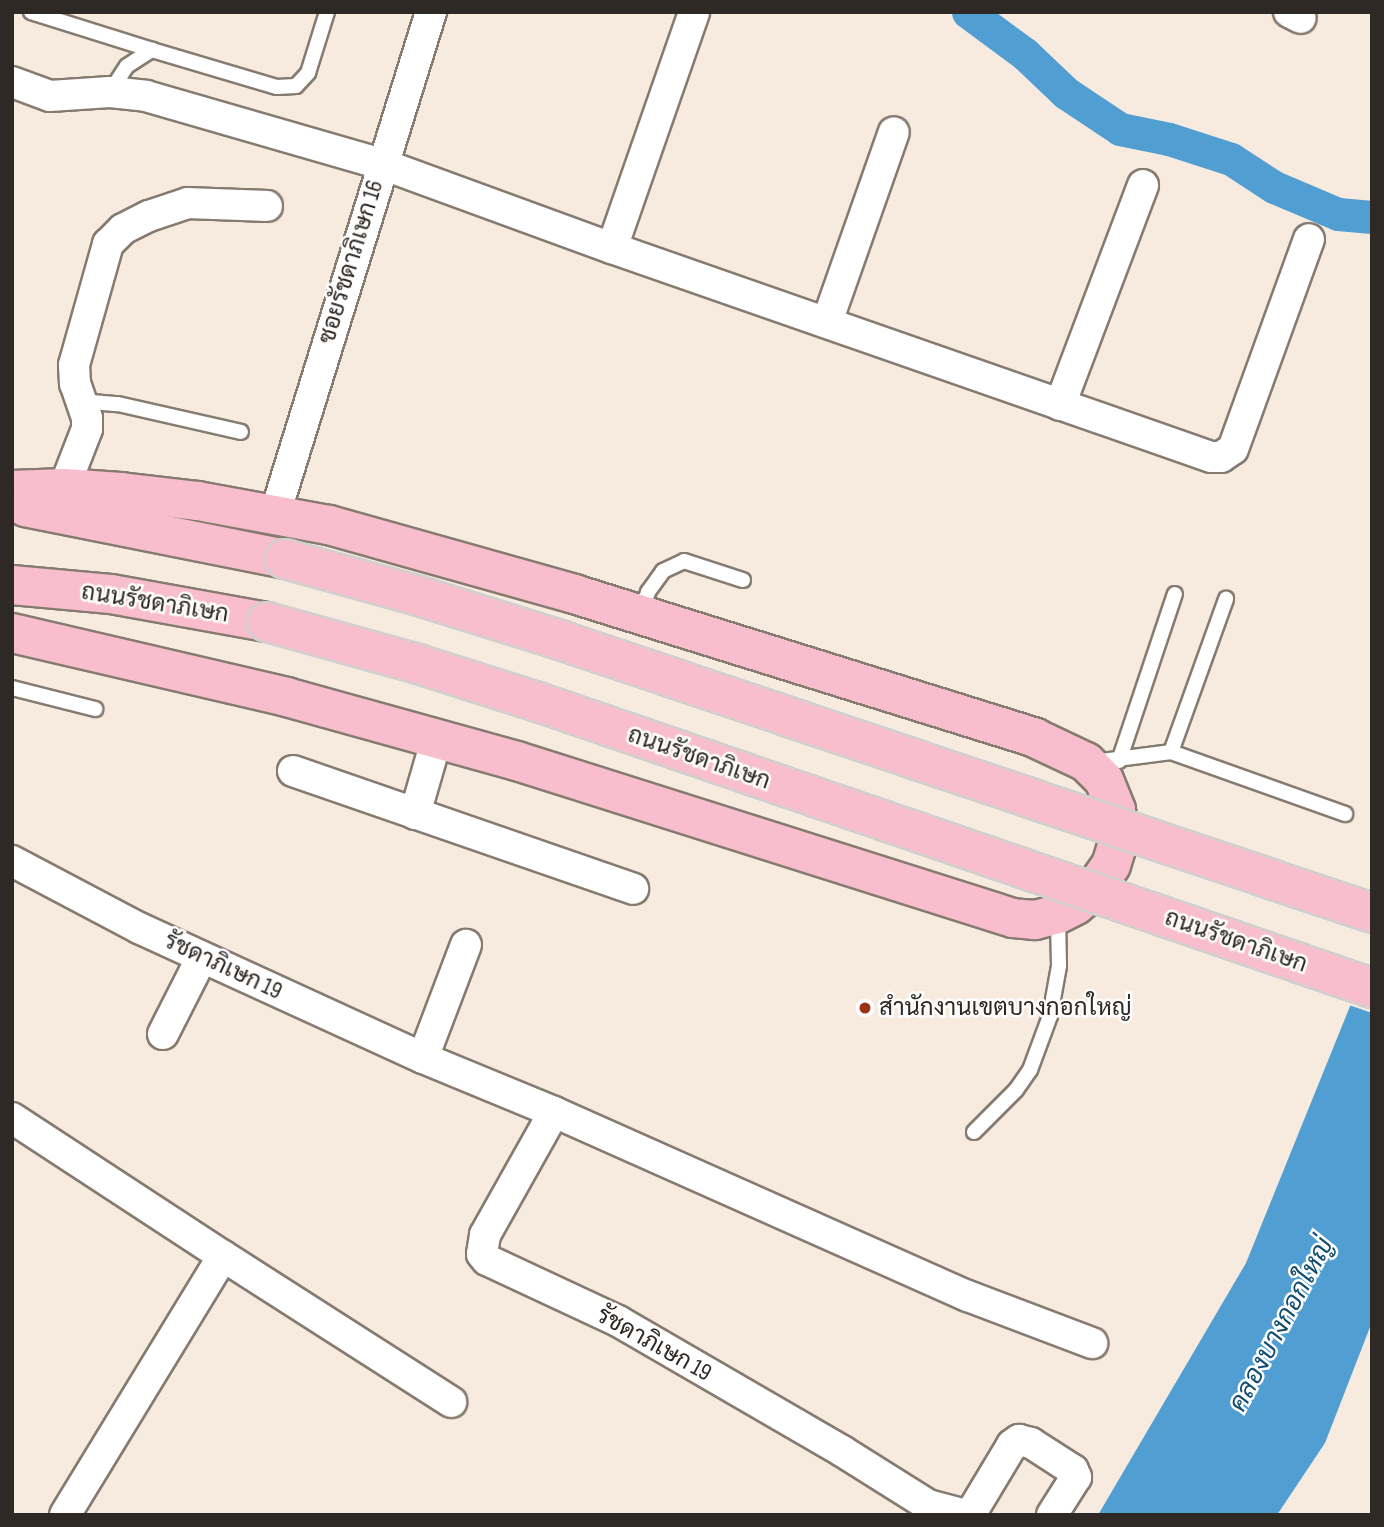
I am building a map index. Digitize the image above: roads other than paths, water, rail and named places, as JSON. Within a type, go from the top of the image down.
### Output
[{"type":"main road","points":[[12,490],[64,488],[198,501],[329,525],[641,615],[1035,738],[1103,762],[1104,780],[1112,795],[1119,831],[1116,849],[1111,864],[1093,891],[1058,914],[1035,919],[1013,918],[437,738],[274,694],[12,633]]},
{"type":"main road","points":[[12,505],[285,559],[557,639],[1372,913]]},
{"type":"main road","name":"ถนนรัชดาภิเษก","points":[[12,584],[148,600],[267,622],[418,664],[538,702],[1372,988]]},
{"type":"street","name":"ซอยรัชดาภิเษก 16","points":[[275,513],[431,12]]},
{"type":"street","points":[[612,248],[694,12]]},
{"type":"street","points":[[12,82],[50,96],[110,92],[146,96],[382,164],[612,248],[1211,457],[1222,457],[1233,449],[1309,239]]},
{"type":"street","points":[[827,322],[894,132]]},
{"type":"street","points":[[1060,405],[1143,184]]},
{"type":"street","points":[[64,488],[87,429],[87,418],[75,384],[74,365],[80,335],[108,244],[123,229],[188,203],[267,206]]},
{"type":"street","points":[[415,814],[437,738]]},
{"type":"street","points":[[293,771],[633,889]]},
{"type":"street","name":"รัชดาภิเษก 19","points":[[12,861],[139,928],[423,1058],[554,1112],[968,1296],[1092,1343]]},
{"type":"street","points":[[423,1058],[466,945]]},
{"type":"street","points":[[163,1034],[202,957]]},
{"type":"street","name":"รัชดาภิเษก 19","points":[[554,1112],[485,1236],[482,1254],[487,1260],[618,1321],[842,1451],[928,1505],[967,1515],[1012,1445],[1019,1440],[1031,1443],[1073,1470],[1076,1477],[1052,1515]]},
{"type":"street","points":[[12,1118],[451,1402]]},
{"type":"street","points":[[65,1515],[223,1256]]},
{"type":"lane","points":[[31,12],[277,87],[296,86],[308,73],[327,12]]},
{"type":"lane","points":[[110,92],[127,66],[152,50]]},
{"type":"lane","points":[[80,401],[118,404],[242,432]]},
{"type":"lane","points":[[641,615],[648,592],[663,571],[684,561],[743,580]]},
{"type":"lane","points":[[1103,762],[1175,594]]},
{"type":"lane","points":[[1171,752],[1226,599]]},
{"type":"lane","points":[[12,688],[95,709]]},
{"type":"lane","points":[[1103,762],[1171,752],[1345,814]]},
{"type":"lane","points":[[974,1132],[1016,1090],[1030,1070],[1050,1016],[1059,966],[1058,914]]},
{"type":"water","name":"คลองบางกอกใหญ่","points":[[1372,952],[1372,1322],[1325,1443],[1277,1515],[1098,1515],[1246,1263]]},
{"type":"waterway","points":[[968,12],[1025,54],[1066,93],[1120,129],[1169,139],[1231,159],[1274,187],[1338,214],[1372,217]]},
{"type":"place","name":"สำนักงานเขตบางกอกใหญ่","points":[[865,1008]]}]
